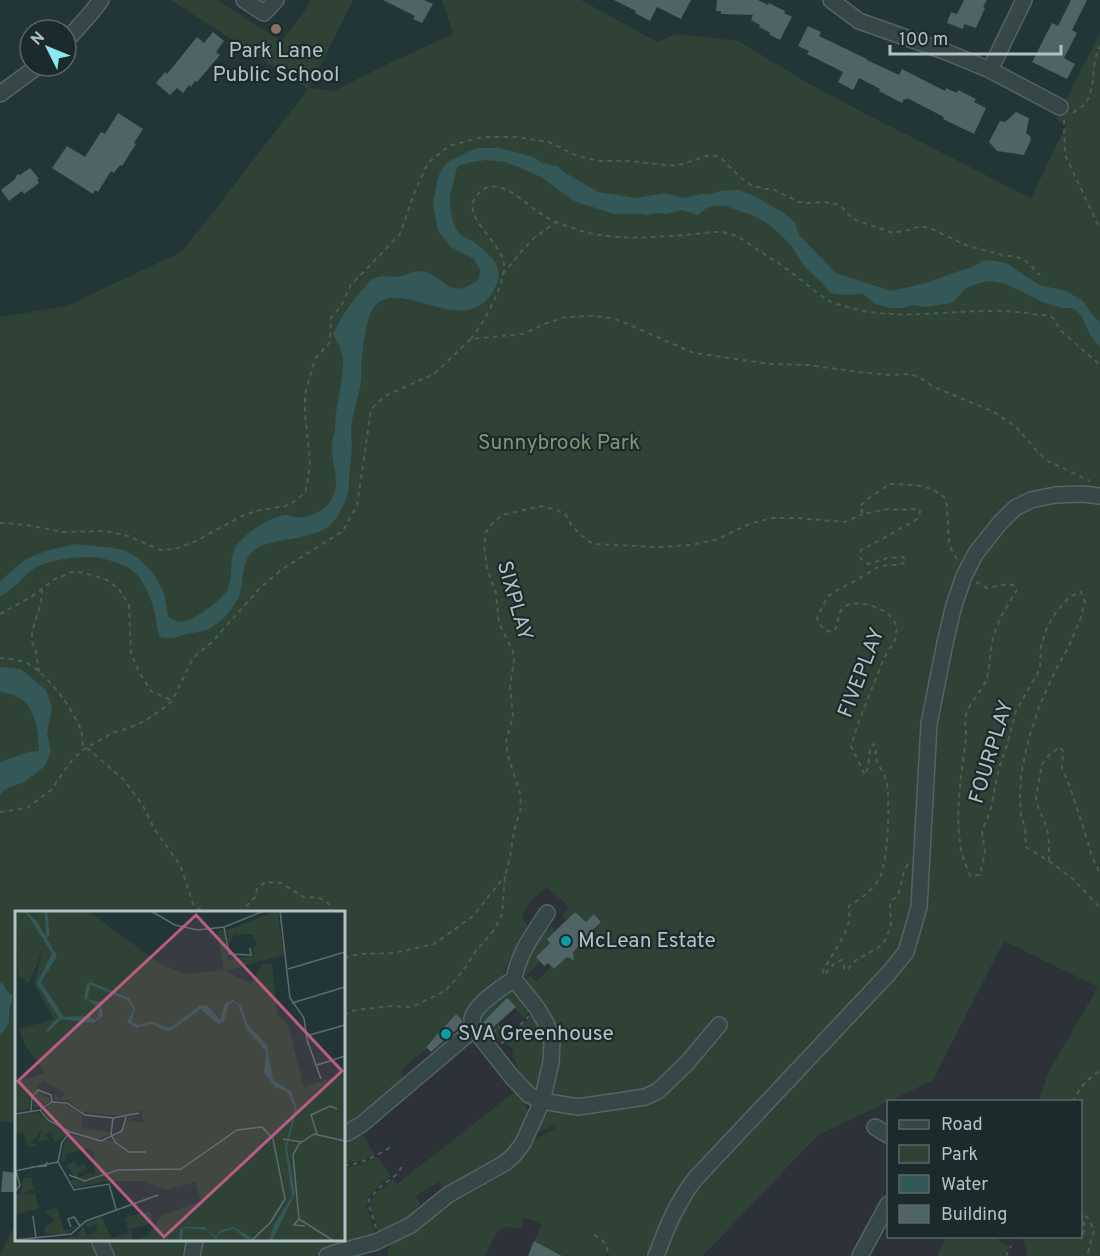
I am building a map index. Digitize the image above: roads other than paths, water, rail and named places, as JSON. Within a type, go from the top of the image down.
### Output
[{"type":"street","points":[[78,28],[101,0]]},
{"type":"street","points":[[243,0],[264,13],[276,0]]},
{"type":"street","points":[[990,70],[1024,0]]},
{"type":"street","points":[[841,3],[859,21],[990,70],[1065,113]]},
{"type":"street","points":[[0,94],[22,78]]},
{"type":"street","points":[[656,1256],[670,1219],[684,1193],[695,1179],[906,952],[919,907],[929,724],[954,604],[976,553],[1015,508],[1031,500],[1055,495],[1100,496]]},
{"type":"street","points":[[547,914],[524,948],[514,979],[474,1012],[471,1021],[481,1030],[492,1052],[529,1095],[542,1101],[578,1107],[645,1097],[669,1081],[719,1025]]},
{"type":"street","points":[[327,1256],[378,1249],[448,1195],[505,1163],[523,1143],[542,1101],[551,1062],[552,1042],[547,1025],[537,1008],[514,979]]},
{"type":"street","points":[[345,1134],[362,1124],[481,1030]]},
{"type":"street","points":[[862,1255],[887,1206]]},
{"type":"street","points":[[100,1241],[106,1256]]},
{"type":"street","points":[[192,1256],[195,1241]]},
{"type":"water","points":[[476,148],[500,148],[533,157],[542,163],[557,166],[598,192],[636,198],[665,193],[683,198],[739,190],[787,215],[795,223],[799,235],[836,273],[891,291],[930,282],[985,260],[1008,264],[1039,285],[1066,291],[1083,301],[1100,322],[1100,347],[1090,335],[1081,315],[1076,310],[1045,303],[1004,283],[989,281],[976,284],[965,289],[952,303],[891,308],[875,304],[863,294],[830,293],[804,266],[791,245],[772,227],[757,217],[726,206],[710,207],[698,215],[682,210],[666,214],[614,214],[574,201],[541,177],[506,162],[486,160],[472,162],[460,165],[456,170],[450,199],[452,219],[460,234],[477,244],[493,260],[498,270],[498,281],[486,301],[471,309],[453,310],[399,298],[384,300],[372,310],[366,329],[361,379],[351,430],[352,448],[348,493],[339,514],[330,525],[313,534],[258,547],[248,557],[239,596],[226,615],[209,629],[176,637],[160,637],[150,597],[135,573],[123,565],[102,558],[69,558],[40,565],[0,597],[0,581],[26,559],[49,550],[76,544],[113,548],[137,557],[153,573],[164,593],[168,616],[175,621],[186,621],[204,611],[226,593],[230,584],[234,550],[246,535],[274,518],[287,515],[308,516],[326,507],[335,492],[336,485],[332,443],[343,366],[342,352],[333,334],[351,304],[374,279],[382,276],[403,276],[422,271],[456,289],[470,285],[479,279],[480,270],[474,259],[451,247],[438,231],[433,204],[438,177],[444,166],[449,161]]},
{"type":"water","points":[[0,667],[21,669],[46,690],[52,707],[47,734],[51,751],[45,766],[24,782],[0,794],[0,763],[29,752],[39,751],[32,712],[20,699],[0,692]]},
{"type":"water","points":[[2,982],[13,996],[8,1024],[0,1035],[0,983]]},
{"type":"place","name":"Park Lane Public School","points":[[276,29]]},
{"type":"place","name":"McLean Estate","points":[[566,941]]},
{"type":"place","name":"SVA Greenhouse","points":[[446,1034]]},
{"type":"park label","name":"Sunnybrook Park","points":[[559,443]]}]
